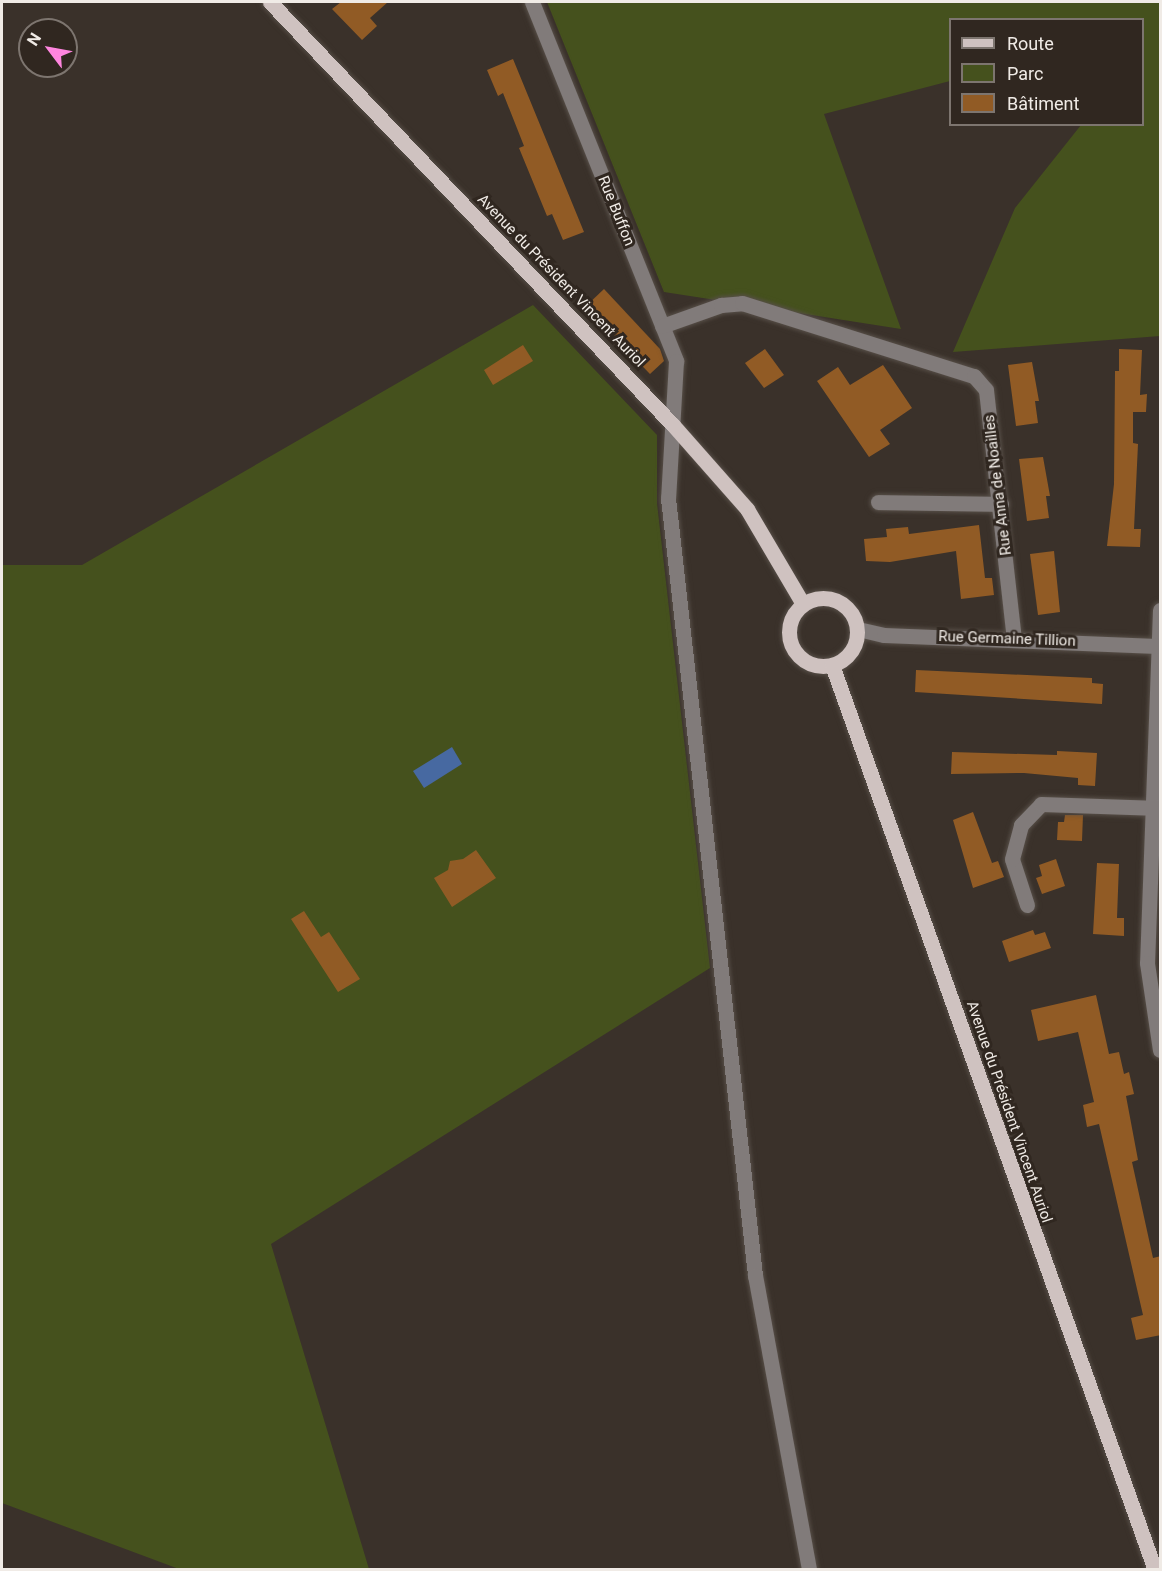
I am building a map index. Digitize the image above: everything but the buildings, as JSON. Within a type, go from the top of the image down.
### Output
[{"type":"main road","name":"Avenue du Président Vincent Auriol","points":[[270,2],[674,425],[747,508],[803,604]]},
{"type":"main road","points":[[823,597],[842,603],[858,629],[854,648],[832,665],[805,661],[792,647],[792,619],[803,604],[823,597]]},
{"type":"main road","name":"Avenue du Président Vincent Auriol","points":[[832,665],[1155,1569]]},
{"type":"street","name":"Rue Buffon","points":[[532,2],[676,361],[668,498],[755,1275],[809,1569]]},
{"type":"street","name":"Rue Anna de Noailles","points":[[662,326],[721,305],[742,303],[937,362],[974,376],[986,390],[1001,504],[1014,638]]},
{"type":"street","points":[[878,501],[1001,504]]},
{"type":"street","points":[[1161,610],[1157,646],[1156,807],[1147,963],[1161,1050]]},
{"type":"street","name":"Rue Germaine Tillion","points":[[858,629],[884,635],[1014,638],[1157,646]]},
{"type":"street","points":[[1027,905],[1012,859],[1020,825],[1041,804],[1156,807]]},
{"type":"green space","points":[[547,2],[1160,2],[1160,336],[953,352],[1015,208],[1080,126],[1144,126],[1144,18],[949,18],[949,81],[824,114],[901,329],[664,292]]},
{"type":"green space","points":[[533,305],[657,435],[657,503],[710,968],[271,1244],[369,1569],[179,1569],[2,1503],[2,565],[82,565]]},
{"type":"water","points":[[452,747],[462,764],[424,788],[413,771]]}]
